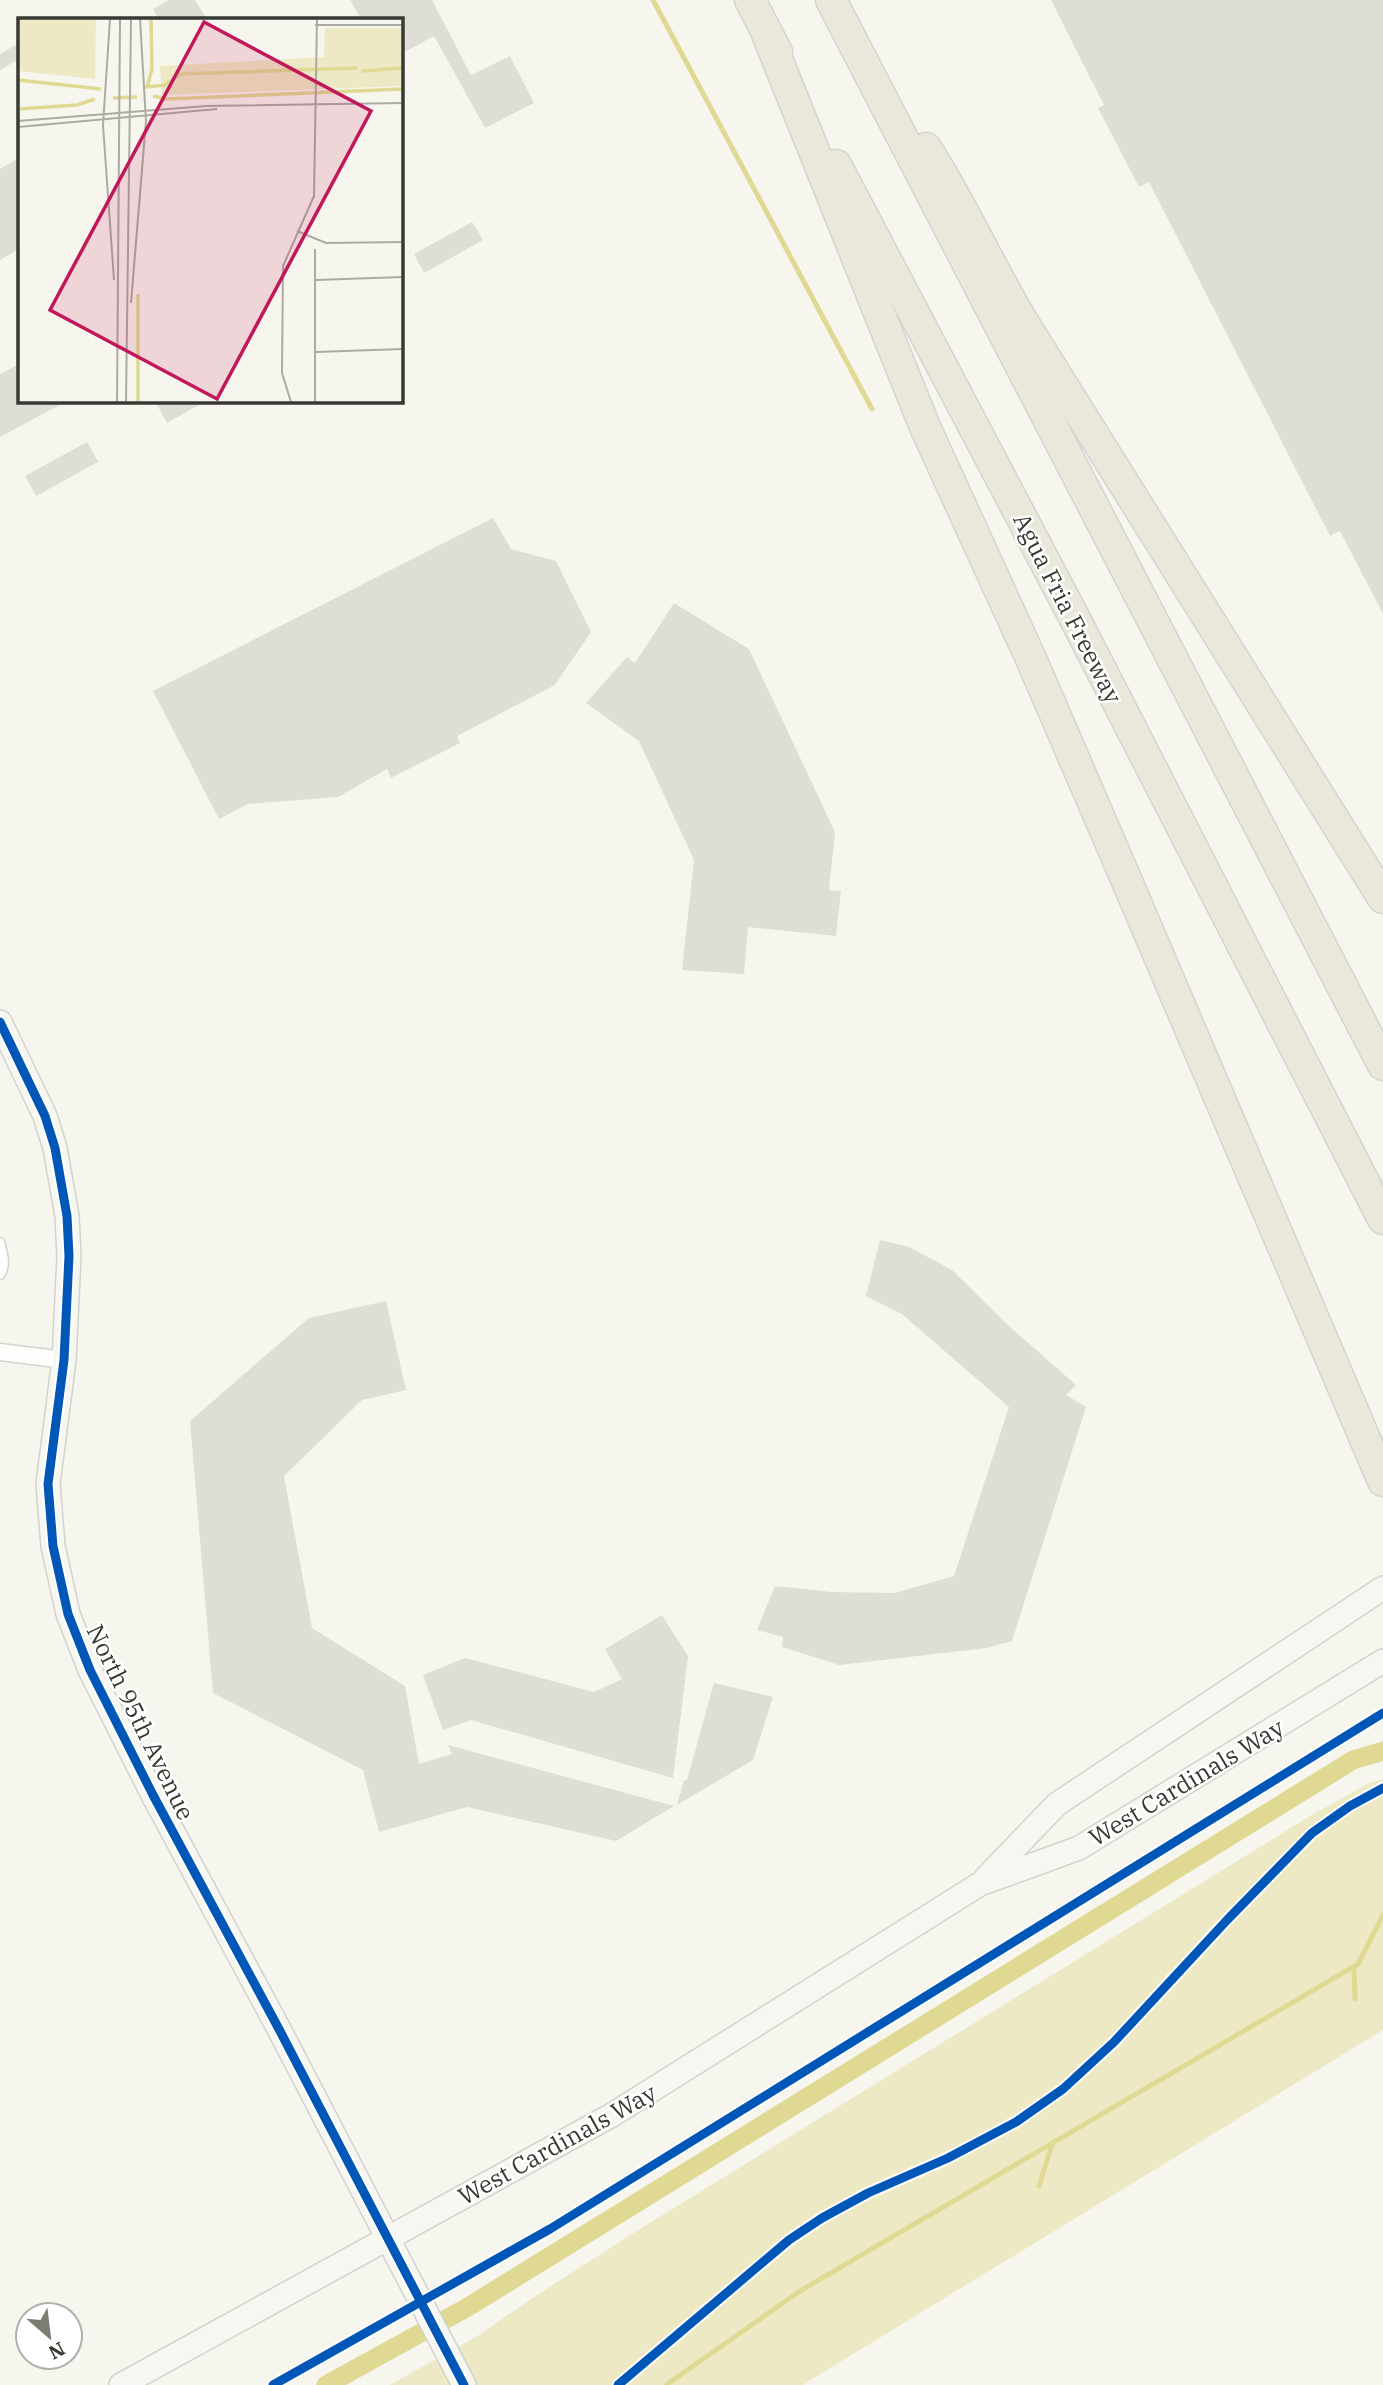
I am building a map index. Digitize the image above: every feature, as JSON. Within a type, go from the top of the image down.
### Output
[{"type":"highway","name":"Agua Fria Freeway","points":[[750,0],[1075,619],[1383,1219]]},
{"type":"highway","points":[[831,0],[948,183],[1023,322],[1383,898]]},
{"type":"highway","points":[[831,0],[1383,1065]]},
{"type":"highway","points":[[767,34],[925,427],[1110,840],[1383,1480]]},
{"type":"main road","name":"North 95th Avenue","points":[[0,1022],[45,1116],[55,1148],[67,1216],[69,1256],[64,1360],[48,1485],[60,1589],[77,1641],[153,1795],[280,2031],[464,2385]]},
{"type":"main road","name":"West Cardinals Way","points":[[980,1884],[1057,1804],[1383,1588]]},
{"type":"main road","name":"West Cardinals Way","points":[[121,2385],[647,2094],[980,1884],[1079,1848],[1383,1661]]},
{"type":"street","points":[[0,1352],[64,1360]]},
{"type":"lane","points":[[0,1242],[4,1257],[0,1275]]},
{"type":"lane","points":[[273,2385],[422,2304],[550,2229],[1383,1713]]},
{"type":"shaded area","points":[[1383,1779],[1383,2030],[803,2385],[390,2385],[479,2335],[635,2232],[1310,1816],[1369,1783]]},
{"type":"building","points":[[169,0],[195,0],[206,18],[158,18],[153,9]]},
{"type":"building","points":[[350,0],[432,0],[471,75],[510,56],[534,103],[485,128],[434,36],[402,53],[402,18],[360,18]]},
{"type":"building","points":[[1051,0],[1383,0],[1383,614],[1340,531],[1330,536],[1149,182],[1139,187],[1098,108],[1104,105]]},
{"type":"building","points":[[18,44],[18,60],[0,70],[0,54]]},
{"type":"building","points":[[18,159],[18,250],[0,260],[0,169]]},
{"type":"building","points":[[472,222],[483,240],[424,273],[414,254]]},
{"type":"building","points":[[18,365],[18,402],[65,402],[0,437],[0,374]]},
{"type":"building","points":[[156,402],[204,402],[167,423]]},
{"type":"building","points":[[87,442],[98,462],[36,496],[25,476]]},
{"type":"building","points":[[493,518],[511,549],[556,561],[591,632],[555,685],[457,736],[460,743],[391,778],[387,769],[338,797],[248,804],[219,819],[153,691]]},
{"type":"building","points":[[674,603],[749,649],[835,832],[829,890],[841,891],[836,936],[748,927],[744,974],[682,970],[694,860],[639,741],[586,703],[627,657],[635,663]]},
{"type":"building","points":[[880,1240],[909,1247],[952,1270],[1009,1326],[1076,1385],[1066,1395],[1086,1407],[1012,1641],[987,1648],[839,1665],[782,1647],[783,1637],[757,1630],[775,1586],[832,1592],[895,1593],[954,1576],[1009,1407],[902,1314],[866,1296]]},
{"type":"building","points":[[386,1301],[406,1390],[362,1400],[284,1476],[312,1628],[405,1686],[419,1764],[452,1754],[448,1745],[674,1806],[616,1841],[467,1807],[379,1832],[363,1770],[213,1693],[190,1421],[309,1318]]},
{"type":"building","points":[[662,1615],[688,1656],[673,1778],[471,1720],[443,1730],[423,1675],[465,1658],[594,1692],[622,1679],[605,1649]]},
{"type":"building","points":[[714,1683],[773,1697],[753,1760],[677,1805],[684,1780],[687,1780]]},
{"type":"waterway","points":[[653,0],[872,409]]},
{"type":"waterway","points":[[326,2385],[468,2307],[1353,1760],[1383,1751]]},
{"type":"waterway","points":[[666,2385],[800,2291],[1358,1964],[1383,1915]]},
{"type":"waterway","points":[[1354,1967],[1355,1999]]},
{"type":"waterway","points":[[1039,2186],[1052,2145]]},
{"type":"cycle path","points":[[0,1022],[45,1116],[55,1148],[67,1216],[69,1256],[64,1360],[48,1484],[53,1546],[68,1614],[90,1670],[153,1795],[280,2031],[464,2385]]},
{"type":"cycle path","points":[[273,2385],[550,2229],[1383,1713]]},
{"type":"cycle path","points":[[618,2385],[789,2240],[822,2218],[868,2193],[948,2158],[1016,2122],[1063,2089],[1114,2042],[1312,1833],[1350,1806],[1383,1788]]}]
